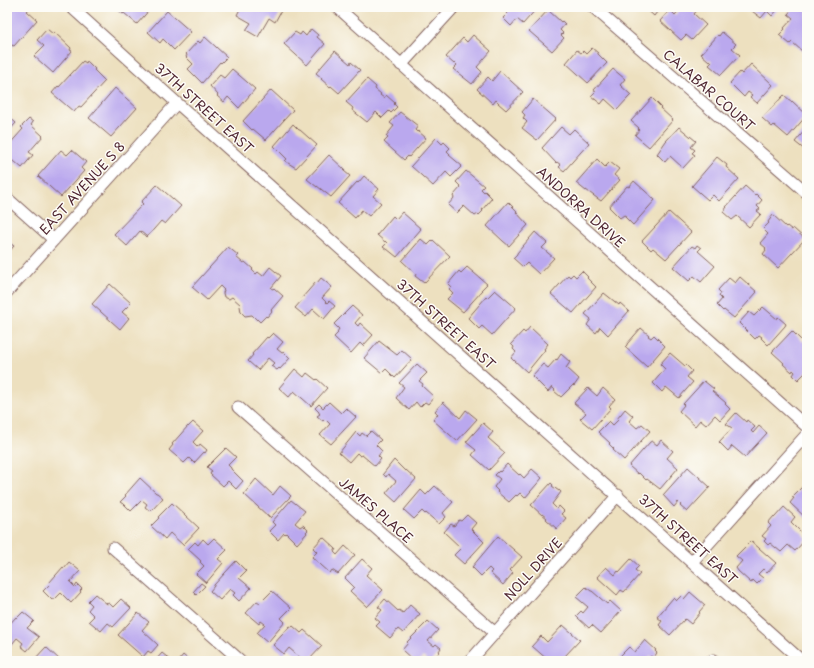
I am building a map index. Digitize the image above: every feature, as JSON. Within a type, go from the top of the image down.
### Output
[{"type":"street","name":"37TH STREET EAST","points":[[71,7],[802,661]]},
{"type":"street","name":"ANDORRA DRIVE","points":[[337,7],[807,427]]},
{"type":"street","points":[[402,65],[454,7]]},
{"type":"street","name":"CALABAR COURT","points":[[593,7],[807,193]]},
{"type":"street","name":"EAST AVENUE S 8","points":[[7,292],[177,103]]},
{"type":"street","points":[[7,198],[54,240]]},
{"type":"street","name":"JAMES PLACE","points":[[238,407],[495,633]]},
{"type":"street","points":[[692,562],[807,434]]},
{"type":"street","name":"NOLL DRIVE","points":[[470,661],[618,495]]},
{"type":"street","points":[[113,548],[242,661]]},
{"type":"building","points":[[7,7],[27,7],[29,9],[27,11],[37,20],[14,46],[12,45],[7,51]]},
{"type":"building","points":[[115,7],[152,7],[137,24]]},
{"type":"building","points":[[241,7],[278,7],[282,9],[275,22],[269,18],[258,37],[246,30],[251,23],[237,15]]},
{"type":"building","points":[[503,7],[538,7],[523,24],[517,19],[511,26],[503,18],[508,13]]},
{"type":"building","points":[[644,7],[661,7],[654,16]]},
{"type":"building","points":[[682,7],[695,7],[698,9],[694,14],[706,25],[692,40],[686,35],[681,40],[660,21],[670,10],[675,15]]},
{"type":"building","points":[[756,7],[780,7],[772,16],[767,11],[761,18],[752,11]]},
{"type":"building","points":[[794,7],[803,7],[807,11],[807,47],[803,52],[792,42],[790,44],[779,35],[793,18],[788,14]]},
{"type":"building","points":[[548,10],[565,24],[560,30],[563,33],[561,35],[564,38],[552,51],[529,31]]},
{"type":"building","points":[[167,11],[191,32],[174,50],[163,39],[160,43],[148,32]]},
{"type":"building","points":[[47,29],[53,34],[54,32],[71,48],[70,50],[72,51],[53,73],[34,56],[44,46],[37,40]]},
{"type":"building","points":[[311,29],[325,44],[307,65],[284,44],[295,32],[300,35],[302,32],[306,36]]},
{"type":"building","points":[[722,32],[736,44],[732,48],[740,55],[721,75],[709,65],[712,62],[701,54]]},
{"type":"building","points":[[473,35],[491,51],[477,67],[482,72],[472,84],[453,69],[457,65],[446,57],[463,38],[467,42]]},
{"type":"building","points":[[205,37],[227,57],[221,63],[220,62],[202,83],[188,69],[193,64],[186,57],[186,54],[198,41],[200,43]]},
{"type":"building","points":[[592,48],[607,63],[588,83],[566,63],[577,50],[581,53],[583,51],[586,54]]},
{"type":"building","points":[[335,51],[350,64],[351,62],[360,70],[339,93],[331,86],[330,87],[316,73]]},
{"type":"building","points":[[83,61],[86,63],[87,61],[105,81],[81,107],[79,106],[74,112],[52,93]]},
{"type":"building","points":[[751,64],[773,85],[757,103],[750,97],[752,95],[748,92],[744,97],[730,83],[740,72],[742,74]]},
{"type":"building","points":[[232,69],[255,89],[239,108],[228,97],[224,102],[217,96],[218,95],[210,86],[220,75],[224,78]]},
{"type":"building","points":[[613,69],[625,79],[620,85],[631,95],[617,110],[605,99],[601,104],[591,96],[596,91],[594,90]]},
{"type":"building","points":[[500,71],[523,92],[506,110],[496,100],[493,104],[477,89],[488,77],[492,81]]},
{"type":"building","points":[[367,79],[376,87],[375,89],[381,94],[380,95],[384,98],[386,95],[395,103],[394,104],[397,107],[391,113],[389,111],[382,118],[376,112],[367,122],[352,110],[353,108],[346,102]]},
{"type":"building","points":[[115,88],[137,108],[111,137],[89,118]]},
{"type":"building","points":[[271,90],[293,110],[266,140],[253,129],[252,130],[243,121]]},
{"type":"building","points":[[784,95],[807,115],[788,137],[774,125],[772,127],[762,118]]},
{"type":"building","points":[[652,98],[673,120],[649,147],[635,135],[639,128],[631,121]]},
{"type":"building","points":[[533,99],[556,119],[537,140],[522,128],[527,122],[523,118],[525,115],[522,112]]},
{"type":"building","points":[[400,112],[418,126],[415,130],[426,138],[409,157],[408,156],[404,160],[384,142],[388,138],[386,136],[394,126],[390,123]]},
{"type":"building","points":[[7,115],[16,123],[7,133]]},
{"type":"building","points":[[29,119],[33,122],[31,125],[43,136],[29,152],[33,155],[22,168],[14,161],[12,162],[8,159],[10,157],[7,153],[7,147],[23,129],[21,127]]},
{"type":"building","points":[[293,124],[317,145],[296,168],[285,161],[287,159],[274,146]]},
{"type":"building","points":[[561,127],[569,134],[574,129],[589,143],[564,171],[559,167],[561,165],[557,162],[556,163],[542,148]]},
{"type":"building","points":[[679,127],[696,141],[691,147],[695,150],[692,153],[695,155],[683,168],[670,156],[665,162],[657,154],[666,141]]},
{"type":"building","points":[[805,130],[807,132],[807,154],[804,151],[805,150],[795,142]]},
{"type":"building","points":[[436,138],[442,144],[444,142],[450,148],[447,151],[450,154],[449,155],[462,166],[451,177],[446,172],[433,186],[411,166]]},
{"type":"building","points":[[61,150],[67,155],[72,150],[86,162],[81,168],[84,171],[61,197],[38,176]]},
{"type":"building","points":[[329,155],[350,176],[331,197],[307,179]]},
{"type":"building","points":[[717,157],[727,165],[726,167],[739,179],[719,201],[713,195],[708,200],[692,186]]},
{"type":"building","points":[[597,159],[605,167],[610,162],[619,169],[614,175],[620,180],[601,201],[576,183]]},
{"type":"building","points":[[466,171],[484,186],[481,189],[492,198],[482,210],[483,211],[479,215],[478,214],[475,216],[464,206],[457,213],[448,205],[454,198],[453,196],[461,187],[456,182]]},
{"type":"building","points":[[364,176],[379,189],[373,196],[381,203],[369,216],[362,210],[355,218],[338,203]]},
{"type":"building","points":[[634,181],[655,200],[633,225],[625,217],[626,216],[624,215],[620,218],[609,207],[627,186],[629,187]]},
{"type":"building","points":[[157,185],[181,206],[165,224],[161,221],[147,237],[140,231],[127,246],[114,234],[143,204],[141,202]]},
{"type":"building","points":[[745,186],[762,200],[757,206],[760,209],[757,211],[761,214],[749,227],[737,216],[732,220],[723,212]]},
{"type":"building","points":[[508,202],[528,225],[509,246],[487,226]]},
{"type":"building","points":[[402,212],[421,229],[397,257],[383,247],[387,243],[377,235],[393,216],[396,219]]},
{"type":"building","points":[[669,212],[691,232],[666,259],[653,248],[651,250],[642,241]]},
{"type":"building","points":[[773,215],[786,227],[787,226],[792,230],[793,228],[805,239],[778,268],[763,254],[766,248],[760,243],[768,234],[763,229],[769,223],[768,222]]},
{"type":"building","points":[[535,232],[547,243],[542,248],[554,258],[539,274],[527,263],[523,267],[513,258]]},
{"type":"building","points":[[7,238],[9,241],[8,242],[14,246],[7,254]]},
{"type":"building","points":[[421,239],[428,245],[433,240],[450,256],[424,283],[415,276],[416,274],[402,261]]},
{"type":"building","points":[[697,245],[701,248],[698,251],[715,266],[701,282],[694,276],[689,281],[673,267],[692,246],[695,248]]},
{"type":"building","points":[[228,247],[238,255],[236,257],[243,263],[245,262],[256,274],[258,272],[263,276],[270,267],[281,276],[271,288],[274,288],[283,296],[267,317],[266,316],[260,322],[252,315],[245,316],[241,312],[241,305],[232,297],[229,299],[224,297],[224,290],[220,286],[207,300],[192,287]]},
{"type":"building","points":[[467,267],[487,284],[463,312],[447,299],[453,293],[449,289],[451,287],[448,284],[459,271],[461,273]]},
{"type":"building","points":[[582,271],[596,287],[573,313],[551,294],[568,275],[570,277],[573,274],[576,277]]},
{"type":"building","points":[[740,277],[757,292],[734,318],[717,305],[722,299],[719,296],[721,293],[718,290],[729,278],[735,283]]},
{"type":"building","points":[[321,278],[332,287],[322,298],[327,303],[329,301],[335,306],[324,319],[313,309],[306,317],[295,308],[302,300],[301,299]]},
{"type":"building","points":[[110,284],[131,303],[122,312],[129,318],[120,329],[92,304]]},
{"type":"building","points":[[495,290],[516,308],[492,335],[482,326],[479,329],[468,318],[486,297],[487,298]]},
{"type":"building","points":[[604,293],[619,305],[620,303],[629,311],[608,335],[600,327],[596,333],[587,325],[591,319],[585,314]]},
{"type":"building","points":[[352,306],[362,315],[355,323],[358,326],[360,323],[373,335],[363,346],[360,343],[351,353],[334,337],[338,333],[337,332],[339,329],[334,324]]},
{"type":"building","points":[[763,307],[777,319],[778,317],[786,324],[768,345],[759,335],[755,339],[739,323],[749,312],[754,316]]},
{"type":"building","points":[[530,327],[548,344],[527,372],[511,358],[516,352],[511,344],[523,331],[525,333]]},
{"type":"building","points":[[641,328],[651,338],[654,335],[665,346],[647,367],[625,347]]},
{"type":"building","points":[[792,331],[803,342],[807,338],[807,371],[798,380],[793,375],[795,372],[793,370],[792,372],[772,352]]},
{"type":"building","points":[[273,333],[283,342],[277,349],[282,353],[284,352],[290,358],[280,369],[279,368],[277,370],[271,366],[274,363],[268,358],[258,370],[248,361],[253,355],[252,354],[267,337],[268,338]]},
{"type":"building","points":[[379,341],[397,355],[402,350],[412,359],[395,378],[386,369],[382,373],[364,358]]},
{"type":"building","points":[[670,353],[692,371],[687,377],[693,382],[679,398],[666,387],[662,392],[653,383],[665,369],[660,364]]},
{"type":"building","points":[[561,354],[570,362],[566,368],[579,379],[574,386],[573,385],[561,397],[552,387],[548,392],[532,376],[543,364],[548,368]]},
{"type":"building","points":[[417,364],[427,373],[419,381],[423,384],[422,386],[434,397],[428,404],[425,402],[420,407],[416,402],[409,410],[396,398],[404,387],[399,383]]},
{"type":"building","points":[[295,369],[304,377],[307,373],[327,388],[311,406],[294,391],[289,397],[279,388]]},
{"type":"building","points":[[704,381],[714,389],[712,391],[726,403],[725,404],[730,409],[720,420],[715,415],[706,425],[700,420],[695,426],[679,411],[684,405],[683,404]]},
{"type":"building","points":[[588,388],[597,396],[603,388],[615,399],[609,406],[611,408],[592,429],[580,419],[586,413],[574,403]]},
{"type":"building","points":[[329,402],[341,413],[346,408],[356,417],[331,444],[320,435],[330,424],[325,419],[323,421],[317,416],[320,414],[315,408],[319,404],[323,408]]},
{"type":"building","points":[[443,402],[460,418],[466,410],[477,419],[457,441],[433,420],[438,414],[435,411]]},
{"type":"building","points":[[625,409],[633,416],[629,421],[637,428],[642,424],[650,431],[624,460],[613,450],[614,449],[609,444],[610,443],[598,432],[609,421],[613,425]]},
{"type":"building","points":[[736,413],[746,422],[747,420],[755,427],[751,431],[753,433],[759,426],[767,433],[745,457],[732,446],[728,451],[719,442],[732,428],[726,424]]},
{"type":"building","points":[[193,422],[203,431],[193,442],[198,447],[200,444],[207,450],[194,463],[189,458],[184,463],[169,450],[173,445],[172,444]]},
{"type":"building","points":[[483,423],[493,432],[488,438],[505,453],[489,470],[472,455],[476,450],[466,442]]},
{"type":"building","points":[[371,431],[381,440],[376,445],[382,451],[378,456],[381,459],[375,466],[362,455],[360,456],[357,453],[349,462],[339,453],[356,432],[360,436],[362,433],[366,436]]},
{"type":"building","points":[[661,440],[673,451],[667,458],[678,468],[660,489],[629,466],[650,442],[652,441],[657,445]]},
{"type":"building","points":[[226,448],[236,457],[228,465],[243,481],[236,489],[228,481],[223,486],[210,474],[212,471],[207,467]]},
{"type":"building","points":[[394,460],[416,479],[396,502],[386,493],[396,481],[388,474],[386,477],[383,474]]},
{"type":"building","points":[[507,464],[524,478],[532,469],[542,478],[525,498],[520,493],[509,502],[497,492],[498,491],[494,487],[500,479],[495,475]]},
{"type":"building","points":[[688,467],[710,487],[687,512],[678,502],[674,507],[663,495]]},
{"type":"building","points":[[140,478],[163,498],[150,511],[145,507],[147,504],[142,500],[131,511],[120,502]]},
{"type":"building","points":[[807,478],[807,519],[790,503],[794,498],[792,497],[805,484],[803,482]]},
{"type":"building","points":[[256,479],[273,495],[280,486],[291,496],[270,518],[244,494]]},
{"type":"building","points":[[551,483],[553,485],[552,486],[561,492],[552,504],[557,509],[559,506],[564,511],[561,514],[566,518],[557,529],[546,519],[547,518],[531,505]]},
{"type":"building","points":[[435,486],[453,502],[443,513],[446,517],[439,524],[422,511],[414,519],[404,510],[421,490],[426,495]]},
{"type":"building","points":[[291,500],[305,511],[295,523],[300,527],[303,525],[308,530],[297,544],[286,533],[284,533],[278,540],[269,531],[275,525],[272,522]]},
{"type":"building","points":[[172,503],[199,528],[183,545],[170,533],[165,539],[151,526]]},
{"type":"building","points":[[784,507],[795,517],[791,522],[807,538],[795,551],[788,545],[781,552],[770,543],[768,545],[764,541],[766,539],[762,536],[771,526],[768,523]]},
{"type":"building","points":[[467,515],[476,523],[471,529],[484,542],[464,564],[454,555],[461,548],[444,532],[451,524],[454,526],[459,520],[461,521]]},
{"type":"building","points":[[498,536],[522,557],[510,570],[513,573],[503,585],[490,573],[492,571],[489,568],[481,576],[472,567]]},
{"type":"building","points":[[323,537],[336,549],[334,552],[337,555],[345,546],[355,555],[338,574],[332,570],[330,573],[312,557],[317,552],[313,548]]},
{"type":"building","points":[[214,538],[227,550],[218,559],[223,563],[206,583],[196,574],[204,566],[200,562],[201,561],[188,549],[195,542],[198,545],[203,539],[208,544]]},
{"type":"building","points":[[751,541],[776,563],[767,573],[763,569],[758,574],[763,578],[757,584],[753,580],[751,583],[736,568],[742,561],[736,556]]},
{"type":"building","points":[[362,559],[372,568],[366,575],[383,590],[367,607],[350,591],[354,587],[345,578]]},
{"type":"building","points":[[631,559],[639,566],[635,570],[640,574],[624,592],[621,590],[617,595],[597,577],[606,567],[615,575]]},
{"type":"building","points":[[236,561],[246,571],[239,578],[251,588],[239,601],[233,595],[235,593],[230,589],[220,600],[210,591]]},
{"type":"building","points":[[69,562],[80,571],[70,582],[75,587],[77,584],[82,589],[80,591],[81,592],[71,603],[61,593],[52,600],[43,591]]},
{"type":"building","points":[[201,583],[205,586],[196,595],[193,592]]},
{"type":"building","points":[[586,587],[607,604],[610,601],[621,611],[601,633],[592,625],[589,628],[576,616],[581,611],[583,613],[588,607],[576,597]]},
{"type":"building","points":[[272,591],[291,608],[281,618],[285,622],[268,642],[257,633],[265,624],[261,621],[259,624],[246,613],[257,601],[260,603]]},
{"type":"building","points":[[690,592],[705,605],[691,624],[685,619],[670,635],[659,625],[662,621],[657,617],[673,598],[676,601],[681,596],[684,599]]},
{"type":"building","points":[[95,594],[113,607],[121,599],[131,608],[113,627],[108,623],[101,631],[89,621],[94,616],[88,610],[92,605],[88,601]]},
{"type":"building","points":[[385,599],[398,611],[399,610],[403,613],[410,605],[420,614],[403,633],[398,629],[390,638],[376,626],[380,622],[375,618],[382,610],[378,607]]},
{"type":"building","points":[[23,612],[34,621],[27,628],[39,637],[27,651],[21,646],[23,643],[17,638],[7,650],[7,627]]},
{"type":"building","points":[[138,613],[149,622],[142,630],[158,645],[151,653],[148,651],[143,657],[118,635]]},
{"type":"building","points":[[428,621],[438,630],[428,641],[434,646],[436,644],[441,648],[439,651],[440,652],[431,661],[428,661],[423,657],[419,661],[414,661],[402,650],[408,643],[407,642]]},
{"type":"building","points":[[563,625],[580,640],[564,657],[567,660],[549,661],[532,646],[541,636],[547,642]]},
{"type":"building","points":[[290,626],[293,626],[301,633],[304,630],[322,646],[308,661],[304,661],[289,648],[284,654],[273,645]]},
{"type":"building","points":[[645,640],[656,650],[655,651],[657,653],[653,658],[651,656],[646,661],[623,661],[619,657],[629,647],[635,652]]},
{"type":"building","points":[[46,647],[61,661],[33,661]]},
{"type":"building","points":[[162,653],[172,661],[155,661]]},
{"type":"building","points":[[183,655],[190,661],[178,661]]}]
